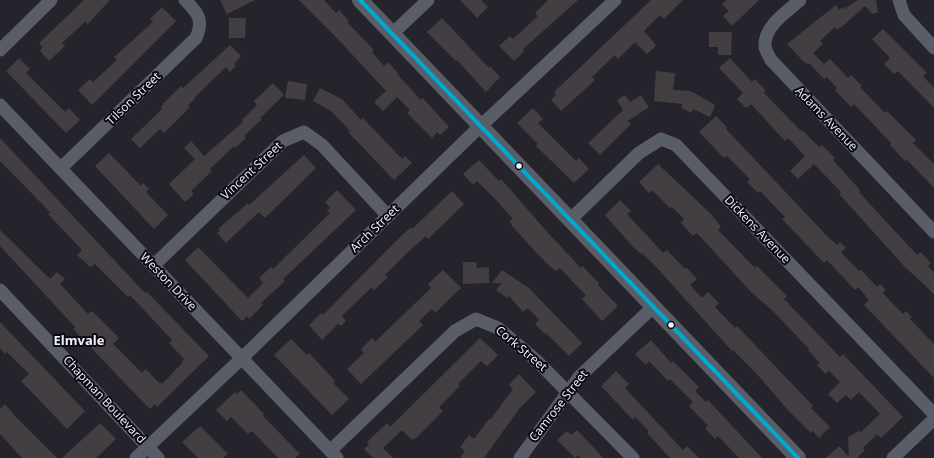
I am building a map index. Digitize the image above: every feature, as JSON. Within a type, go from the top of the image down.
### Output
[{"type":"street","points":[[0,50],[51,0]]},
{"type":"street","name":"Tilson Street","points":[[61,168],[196,38],[201,26],[193,8],[185,0]]},
{"type":"street","points":[[360,0],[798,458]]},
{"type":"street","points":[[392,34],[428,0]]},
{"type":"street","name":"Arch Street","points":[[136,458],[242,358],[481,126],[615,0]]},
{"type":"street","name":"Adams Avenue","points":[[800,0],[773,25],[766,35],[764,47],[770,60],[934,232]]},
{"type":"street","points":[[899,0],[904,15],[934,48]]},
{"type":"street","name":"Weston Drive","points":[[0,105],[333,454]]},
{"type":"street","name":"Vincent Street","points":[[153,266],[282,141],[304,132],[322,145],[388,216]]},
{"type":"street","name":"Dickens Avenue","points":[[570,220],[639,153],[661,139],[676,145],[934,414]]},
{"type":"street","name":"Chapman Boulevard","points":[[0,290],[158,458]]},
{"type":"street","name":"Camrose Street","points":[[520,458],[579,377],[653,307]]},
{"type":"street","name":"Cork Street","points":[[333,454],[455,331],[476,319],[498,328],[568,391],[633,458]]},
{"type":"street","points":[[893,458],[934,418]]},
{"type":"building","points":[[84,0],[110,0],[88,24],[85,22],[62,43],[65,46],[49,61],[40,51],[43,47],[39,43]]},
{"type":"building","points":[[220,0],[255,0],[227,14]]},
{"type":"building","points":[[299,0],[324,0],[336,13],[339,10],[349,21],[347,22],[374,50],[372,52],[384,66],[388,62],[421,100],[423,98],[449,127],[440,135],[437,132],[432,138],[407,113],[410,110],[397,97],[383,111],[374,102],[386,91]]},
{"type":"building","points":[[460,0],[481,0],[488,7],[477,18]]},
{"type":"building","points":[[548,0],[578,0],[523,49],[524,51],[514,61],[499,46],[510,36],[513,39],[538,16],[535,13]]},
{"type":"building","points":[[651,0],[683,0],[664,19],[660,15],[644,31],[656,45],[653,49],[647,54],[635,42],[618,59],[615,55],[592,77],[595,80],[561,111],[551,100],[556,95],[554,92]]},
{"type":"building","points":[[727,0],[759,0],[732,26],[723,16],[729,11],[722,4]]},
{"type":"building","points":[[858,0],[876,0],[878,12],[872,14],[865,6],[837,30],[835,27],[820,41],[823,44],[813,53],[824,64],[830,59],[848,78],[851,75],[862,86],[860,87],[885,113],[887,111],[916,140],[913,143],[934,164],[934,188],[907,160],[905,161],[890,145],[891,143],[854,104],[851,107],[835,90],[837,88],[827,77],[824,79],[809,63],[804,62],[787,44],[836,5],[839,10],[843,7],[844,9]]},
{"type":"building","points":[[162,7],[176,21],[92,105],[78,90],[90,79],[93,82],[117,60],[114,57],[153,22],[150,19]]},
{"type":"building","points":[[229,18],[246,18],[245,38],[229,38]]},
{"type":"building","points":[[442,18],[489,68],[490,66],[500,77],[486,92],[457,60],[456,61],[427,32]]},
{"type":"building","points":[[883,29],[927,73],[923,76],[934,88],[934,108],[898,71],[894,74],[884,64],[890,58],[872,39]]},
{"type":"building","points":[[709,32],[732,32],[731,55],[718,55],[718,47],[709,47]]},
{"type":"building","points":[[230,45],[241,56],[234,64],[236,66],[230,72],[226,67],[194,98],[195,99],[188,105],[190,107],[164,133],[160,129],[140,148],[131,139],[162,109],[163,104],[181,86],[183,88]]},
{"type":"building","points":[[19,58],[30,69],[26,73],[65,112],[69,108],[80,120],[66,133],[6,71]]},
{"type":"building","points":[[730,58],[752,82],[755,79],[766,91],[763,92],[801,131],[802,130],[819,147],[822,145],[835,158],[833,160],[880,215],[917,255],[921,252],[931,263],[928,266],[934,273],[934,294],[905,267],[839,194],[841,192],[814,164],[798,179],[790,171],[805,156],[788,138],[785,141],[751,104],[746,108],[737,99],[743,93],[719,68]]},
{"type":"building","points":[[656,71],[675,73],[673,90],[690,91],[714,104],[715,106],[710,117],[693,109],[692,113],[681,108],[683,104],[654,101]]},
{"type":"building","points":[[288,81],[307,84],[305,100],[285,98]]},
{"type":"building","points":[[273,83],[284,95],[244,136],[246,138],[235,148],[234,146],[210,169],[212,171],[191,191],[194,194],[185,202],[169,184],[195,159],[184,148],[191,141],[204,156],[243,122],[242,120],[257,105],[254,101]]},
{"type":"building","points":[[320,88],[342,99],[361,120],[363,118],[402,159],[405,156],[412,163],[394,180],[348,132],[350,131],[331,111],[313,101]]},
{"type":"building","points":[[625,95],[630,102],[641,95],[649,107],[628,121],[631,124],[600,155],[588,143],[623,110],[617,100]]},
{"type":"building","points":[[533,108],[543,119],[538,123],[576,161],[579,158],[589,169],[574,183],[536,146],[538,144],[517,123]]},
{"type":"building","points":[[716,116],[727,127],[726,129],[828,237],[837,245],[840,242],[846,248],[841,252],[859,271],[861,270],[877,287],[880,284],[886,290],[883,293],[895,306],[903,314],[906,311],[912,317],[910,319],[934,344],[934,378],[864,305],[869,300],[858,287],[855,290],[827,260],[824,263],[782,219],[785,217],[760,191],[758,193],[747,182],[750,179],[727,156],[724,158],[699,132]]},
{"type":"building","points":[[0,138],[145,293],[147,292],[209,356],[157,407],[155,404],[150,409],[141,400],[73,329],[75,327],[0,246],[0,230],[50,279],[57,272],[65,279],[60,284],[88,314],[92,311],[119,338],[113,344],[142,373],[146,369],[159,383],[160,382],[162,384],[183,362],[182,361],[184,359],[169,343],[172,340],[130,295],[128,297],[95,264],[90,267],[77,255],[82,250],[48,214],[50,212],[0,161]]},
{"type":"building","points":[[109,153],[141,186],[143,183],[149,189],[146,192],[168,215],[154,229],[95,166]]},
{"type":"building","points":[[304,155],[316,168],[265,218],[259,212],[226,243],[217,233],[220,231],[218,229],[248,203],[249,205]]},
{"type":"building","points":[[479,160],[499,181],[501,179],[550,235],[581,268],[583,266],[599,283],[598,285],[618,306],[602,321],[582,299],[586,295],[560,268],[556,271],[545,262],[512,226],[510,221],[513,219],[498,202],[477,181],[473,185],[463,174]]},
{"type":"building","points":[[658,164],[712,215],[721,227],[718,230],[755,268],[757,266],[787,296],[784,299],[840,357],[843,354],[903,417],[881,438],[877,434],[863,448],[865,450],[857,458],[826,458],[839,446],[849,457],[848,437],[859,431],[861,432],[880,414],[859,392],[851,400],[846,395],[837,403],[828,394],[840,382],[829,371],[825,374],[817,365],[820,363],[808,350],[809,349],[773,311],[752,293],[697,233],[693,236],[681,223],[684,219],[672,207],[670,208],[652,190],[649,193],[639,182]]},
{"type":"building","points":[[337,190],[356,210],[283,279],[285,281],[261,303],[263,305],[249,319],[247,316],[242,321],[185,260],[198,247],[248,298],[263,283],[259,278],[271,267],[273,269],[330,213],[327,210],[330,208],[325,202]]},
{"type":"building","points":[[452,191],[464,204],[428,239],[426,236],[408,252],[385,275],[388,277],[374,290],[372,287],[342,316],[346,321],[341,326],[338,324],[322,340],[309,325],[321,313],[323,315],[396,241],[411,227],[412,229]]},
{"type":"building","points":[[620,200],[631,211],[627,214],[663,253],[667,250],[697,279],[690,285],[702,298],[708,292],[719,303],[715,307],[735,328],[737,326],[813,406],[811,408],[830,427],[819,438],[813,431],[811,433],[788,410],[755,372],[733,350],[732,351],[657,268],[642,253],[641,254],[632,246],[605,215]]},
{"type":"building","points":[[463,262],[476,262],[477,268],[489,267],[489,283],[463,284]]},
{"type":"building","points":[[443,270],[461,288],[435,313],[432,309],[419,321],[423,325],[361,384],[347,369],[364,353],[361,349],[372,338],[375,342],[431,288],[428,284]]},
{"type":"building","points":[[502,270],[529,288],[582,343],[569,356],[535,324],[539,320],[528,308],[523,312],[509,296],[507,298],[496,290],[502,283],[492,283]]},
{"type":"building","points":[[0,322],[85,411],[67,429],[21,381],[29,374],[7,352],[5,354],[0,348]]},
{"type":"building","points":[[480,338],[498,355],[487,366],[481,361],[458,384],[460,386],[439,407],[443,411],[416,438],[412,440],[402,430],[383,448],[393,458],[373,458],[364,449],[369,444],[367,442],[387,423],[390,427]]},
{"type":"building","points":[[291,339],[307,355],[309,353],[335,381],[333,383],[349,399],[332,415],[274,355]]},
{"type":"building","points":[[651,340],[671,363],[673,361],[699,387],[695,391],[706,402],[708,400],[762,458],[739,458],[718,436],[715,439],[705,428],[708,426],[689,406],[693,402],[670,379],[668,381],[649,361],[646,365],[635,354]]},
{"type":"building","points":[[616,371],[629,384],[625,388],[683,450],[687,446],[699,458],[670,458],[647,433],[649,431],[635,417],[633,420],[601,386]]},
{"type":"building","points":[[519,374],[536,392],[519,409],[484,458],[460,458],[465,451],[460,447],[469,435],[474,439],[489,419],[490,420],[513,389],[509,385]]},
{"type":"building","points":[[241,390],[264,414],[263,416],[300,454],[295,458],[278,458],[252,431],[248,434],[231,417],[227,421],[216,410],[235,392],[237,394]]},
{"type":"building","points":[[5,404],[57,458],[22,458],[0,434],[0,409]]},
{"type":"building","points":[[100,423],[116,439],[96,458],[62,458]]},
{"type":"building","points":[[200,426],[228,454],[223,458],[198,458],[182,442]]},
{"type":"building","points":[[577,430],[603,458],[581,458],[578,455],[575,458],[557,440],[567,431],[571,435]]},
{"type":"transit line","points":[[360,0],[798,458]]},
{"type":"district","name":"Elmvale","points":[[79,341]]}]
